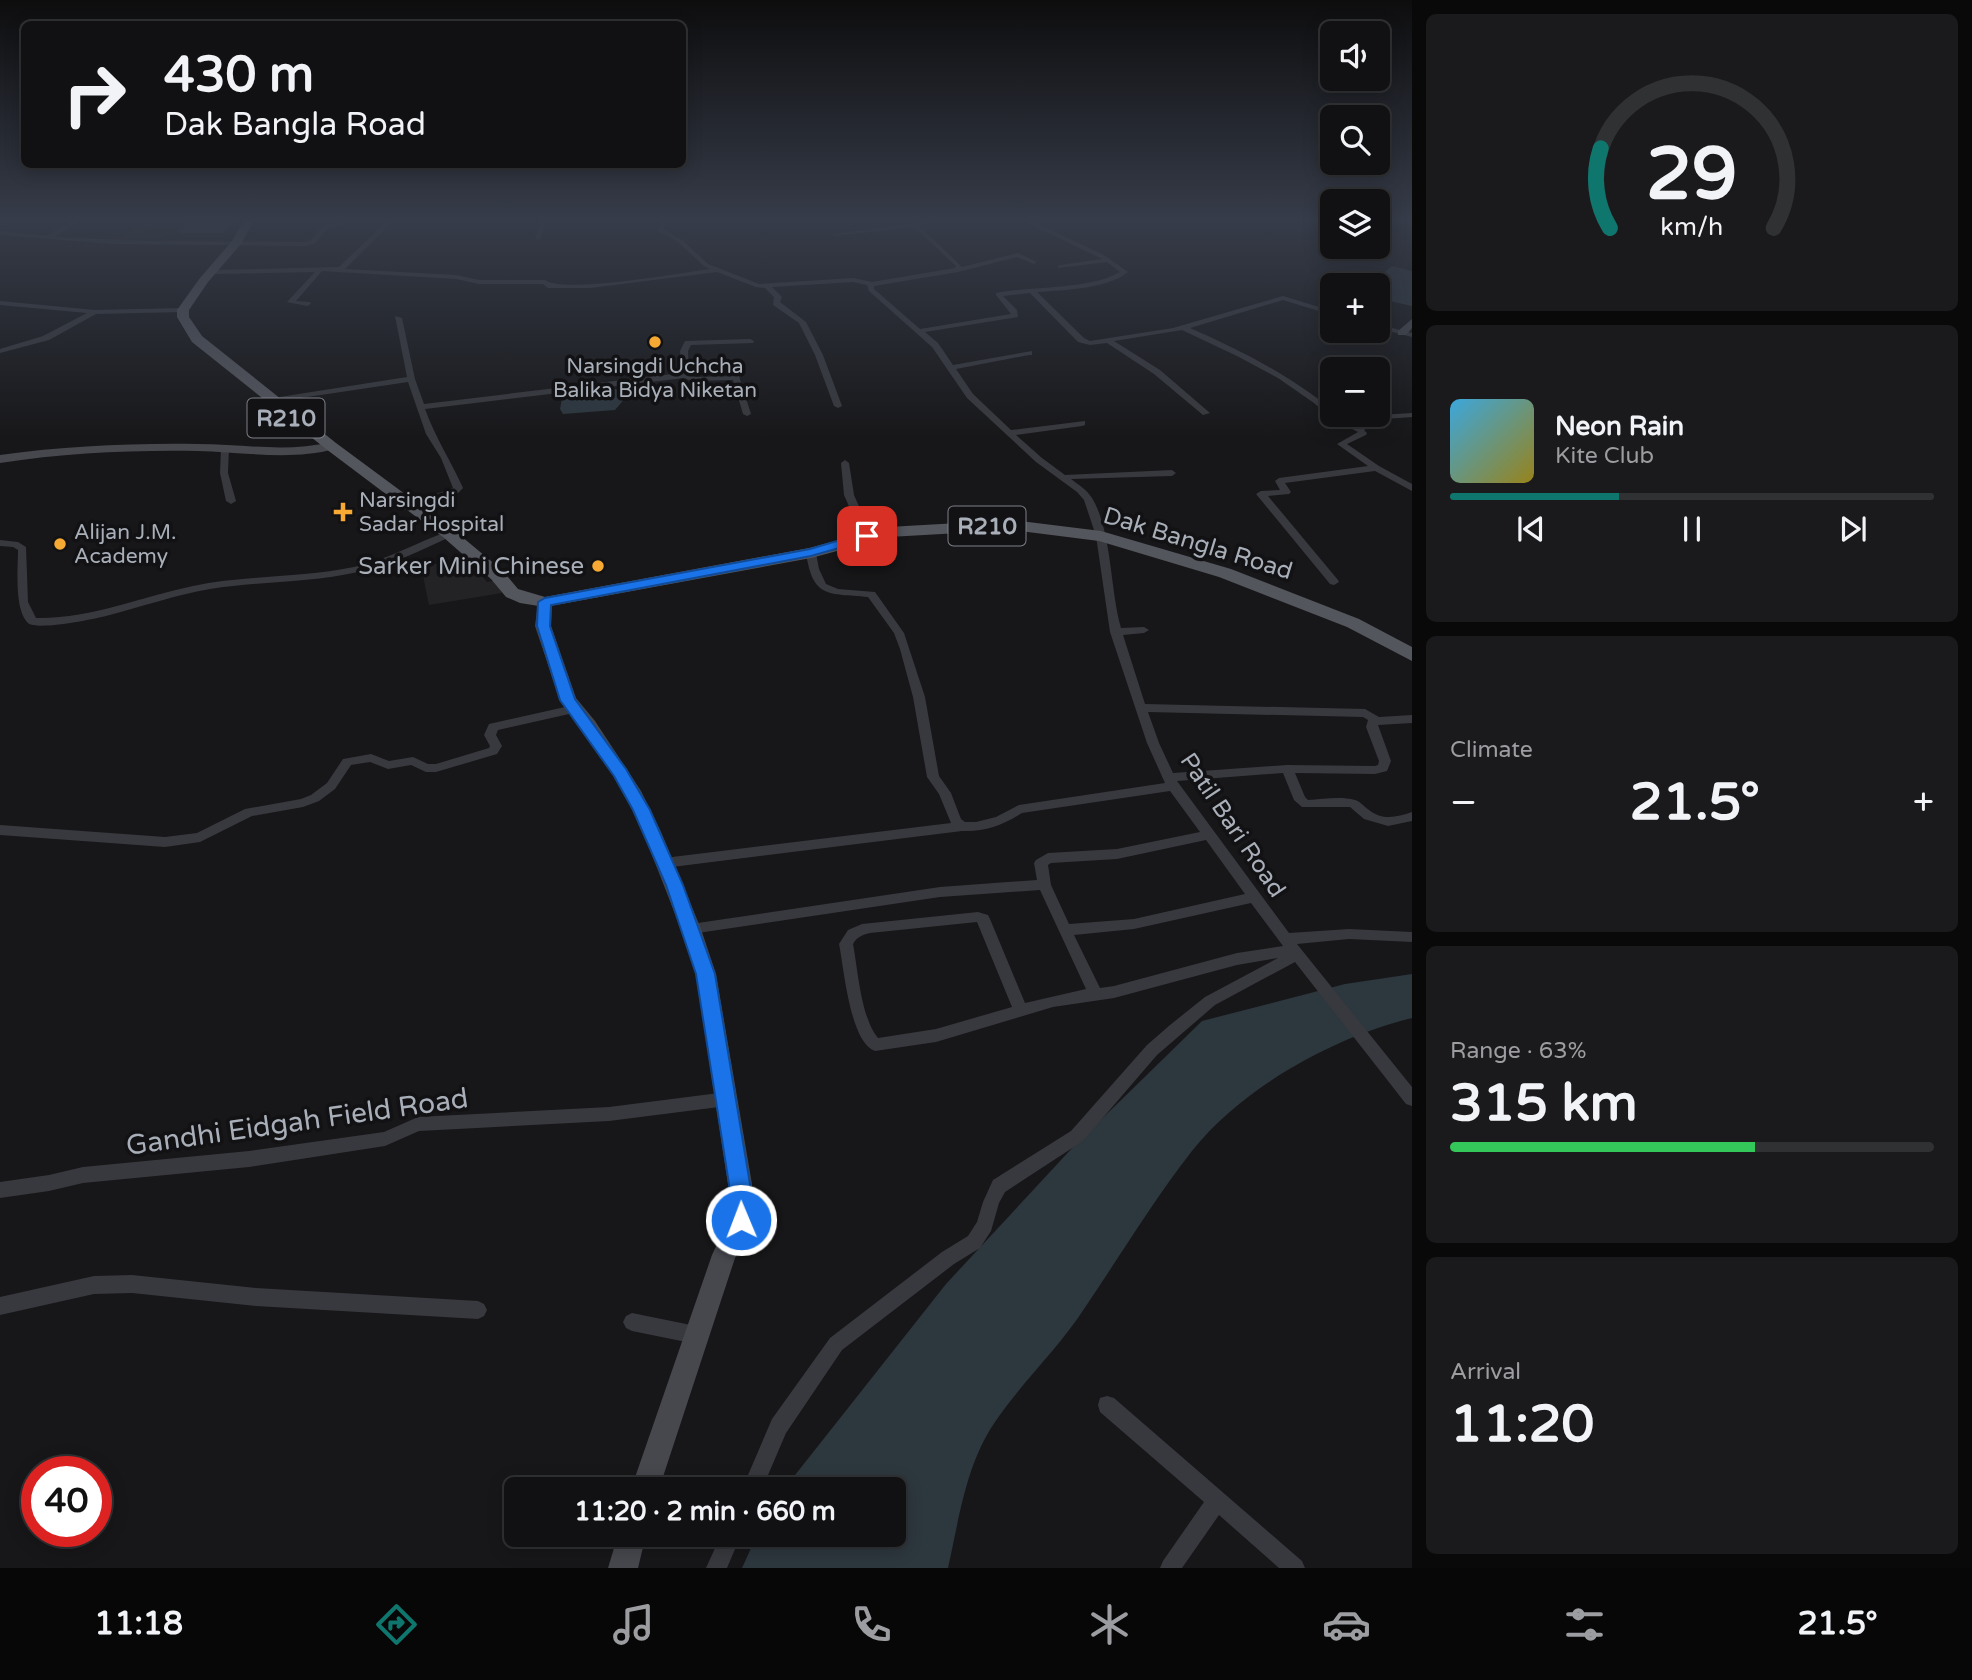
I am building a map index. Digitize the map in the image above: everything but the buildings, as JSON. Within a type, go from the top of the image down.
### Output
[{"type":"main road","points":[[180,310],[192,293]]},
{"type":"main road","points":[[180,310],[194,293]]},
{"type":"main road","name":"R210","points":[[180,310],[177,318],[190,341],[408,506],[445,536],[489,579],[501,583],[512,593],[526,599],[545,602]]},
{"type":"main road","name":"Dak Bangla Road","points":[[545,602],[811,553],[867,536],[916,529],[1012,525],[1101,536],[1165,554],[1286,595],[1353,622],[1412,655]]},
{"type":"street","points":[[299,293],[291,302],[307,304]]},
{"type":"street","points":[[774,293],[778,297],[776,303],[802,322],[819,355],[838,406]]},
{"type":"street","name":"Patil Bari Road","points":[[874,293],[935,345],[971,396],[1049,468],[1066,477],[1088,499],[1101,536],[1115,632],[1141,708],[1171,781],[1207,835],[1254,897],[1408,1092]]},
{"type":"street","points":[[919,331],[1015,315],[998,294],[1007,293]]},
{"type":"street","points":[[1033,293],[1082,340],[1090,343],[1110,342],[1182,327],[1283,298],[1320,309]]},
{"type":"street","points":[[0,303],[95,312],[180,310]]},
{"type":"street","points":[[0,351],[46,338],[95,312]]},
{"type":"street","points":[[398,318],[411,379],[430,434],[445,458],[458,488],[408,506]]},
{"type":"street","points":[[1390,329],[1407,334],[1412,322]]},
{"type":"street","points":[[1182,327],[1221,344],[1320,403]]},
{"type":"street","points":[[685,375],[686,344],[750,341]]},
{"type":"street","points":[[1110,342],[1157,372],[1206,413]]},
{"type":"street","points":[[951,368],[1029,353]]},
{"type":"street","points":[[421,407],[685,375],[692,379],[736,379],[747,414]]},
{"type":"street","points":[[271,400],[411,379]]},
{"type":"street","points":[[1359,429],[1383,417],[1412,415]]},
{"type":"street","points":[[1011,433],[1082,423]]},
{"type":"street","points":[[1355,427],[1363,433],[1341,444],[1412,488]]},
{"type":"street","points":[[0,459],[84,450],[225,449],[290,452],[328,447]]},
{"type":"street","points":[[225,449],[224,473],[231,502]]},
{"type":"street","points":[[845,463],[849,495],[867,536]]},
{"type":"street","points":[[1334,582],[1261,494],[1286,492],[1279,481],[1376,468]]},
{"type":"street","points":[[1066,477],[1172,473]]},
{"type":"street","points":[[0,543],[15,544],[23,548],[23,602],[32,621],[56,623],[244,580],[353,570],[445,536]]},
{"type":"street","points":[[811,553],[812,563],[822,587],[833,593],[871,594],[899,633],[919,696],[933,776],[945,793],[956,821],[962,827]]},
{"type":"street","points":[[545,602],[544,626],[564,691],[632,791],[691,929],[706,974],[740,1184],[741,1220],[724,1255],[649,1477]]},
{"type":"street","points":[[1115,632],[1144,630]]},
{"type":"street","points":[[1141,708],[1344,712],[1365,713],[1375,719],[1412,719]]},
{"type":"street","points":[[0,830],[165,842],[187,840],[212,832],[249,813],[303,803],[314,798],[331,786],[346,762],[371,758],[388,765],[413,761],[426,768],[436,768],[493,751],[496,746],[490,730],[493,727],[574,709]]},
{"type":"street","points":[[664,863],[976,827],[1000,821],[1019,809],[1171,781],[1287,769],[1375,770],[1383,768],[1385,761],[1372,727],[1375,719]]},
{"type":"street","points":[[1287,769],[1300,800],[1306,804],[1356,804],[1367,814],[1388,822],[1399,822],[1412,816]]},
{"type":"street","points":[[1095,993],[1044,885],[1041,863],[1048,858],[1117,854],[1207,835]]},
{"type":"street","points":[[691,929],[940,891],[1044,885]]},
{"type":"street","points":[[1067,930],[1134,924],[1254,897]]},
{"type":"street","points":[[1020,1008],[983,919],[978,917],[870,928],[856,931],[846,944],[864,1028],[875,1045],[931,1038],[965,1029],[1020,1008],[1095,993],[1114,992],[1237,959],[1295,950],[1349,934],[1412,937]]},
{"type":"street","points":[[757,1477],[779,1426],[836,1344],[948,1258],[974,1242],[985,1225],[991,1202],[999,1186],[1077,1136],[1152,1050],[1174,1029],[1210,1002],[1295,950]]},
{"type":"street","name":"Gandhi Eidgah Field Road","points":[[0,1190],[83,1175],[249,1159],[385,1139],[418,1124],[609,1114],[727,1099]]},
{"type":"street","points":[[0,1306],[93,1285],[132,1283],[256,1297],[478,1310]]},
{"type":"street","points":[[632,1322],[696,1335]]},
{"type":"street","points":[[1107,1405],[1295,1568]]},
{"type":"street","points":[[1170,1568],[1217,1500]]},
{"type":"street","points":[[622,1568],[628,1547]]},
{"type":"street","points":[[716,1568],[726,1547]]},
{"type":"shaded area","points":[[1390,293],[1412,293],[1412,306],[1390,301]]},
{"type":"shaded area","points":[[616,389],[626,397],[615,410],[563,414],[560,409],[562,399],[573,393]]},
{"type":"shaded area","points":[[468,559],[487,582],[498,580],[502,593],[429,605],[421,566]]},
{"type":"shaded area","points":[[1412,974],[1412,1018],[1352,1038],[1292,1068],[1237,1106],[1192,1151],[1074,1324],[1006,1407],[985,1438],[970,1474],[948,1568],[742,1568],[752,1547],[906,1547],[906,1477],[793,1477],[946,1284],[1074,1146],[1202,1021],[1345,984]]},
{"type":"place","name":"Narsingdi Uchcha Balika Bidya Niketan","points":[[655,342]]},
{"type":"place","name":"Narsingdi Sadar Hospital","points":[[343,512]]},
{"type":"place","name":"Alijan J.M. Academy","points":[[60,544]]},
{"type":"place","name":"Sarker Mini Chinese","points":[[598,566]]},
{"type":"route","points":[[741,1220],[740,1184],[706,974],[674,885],[642,810],[589,725],[568,700],[544,626],[545,602],[811,553],[867,536]]}]
